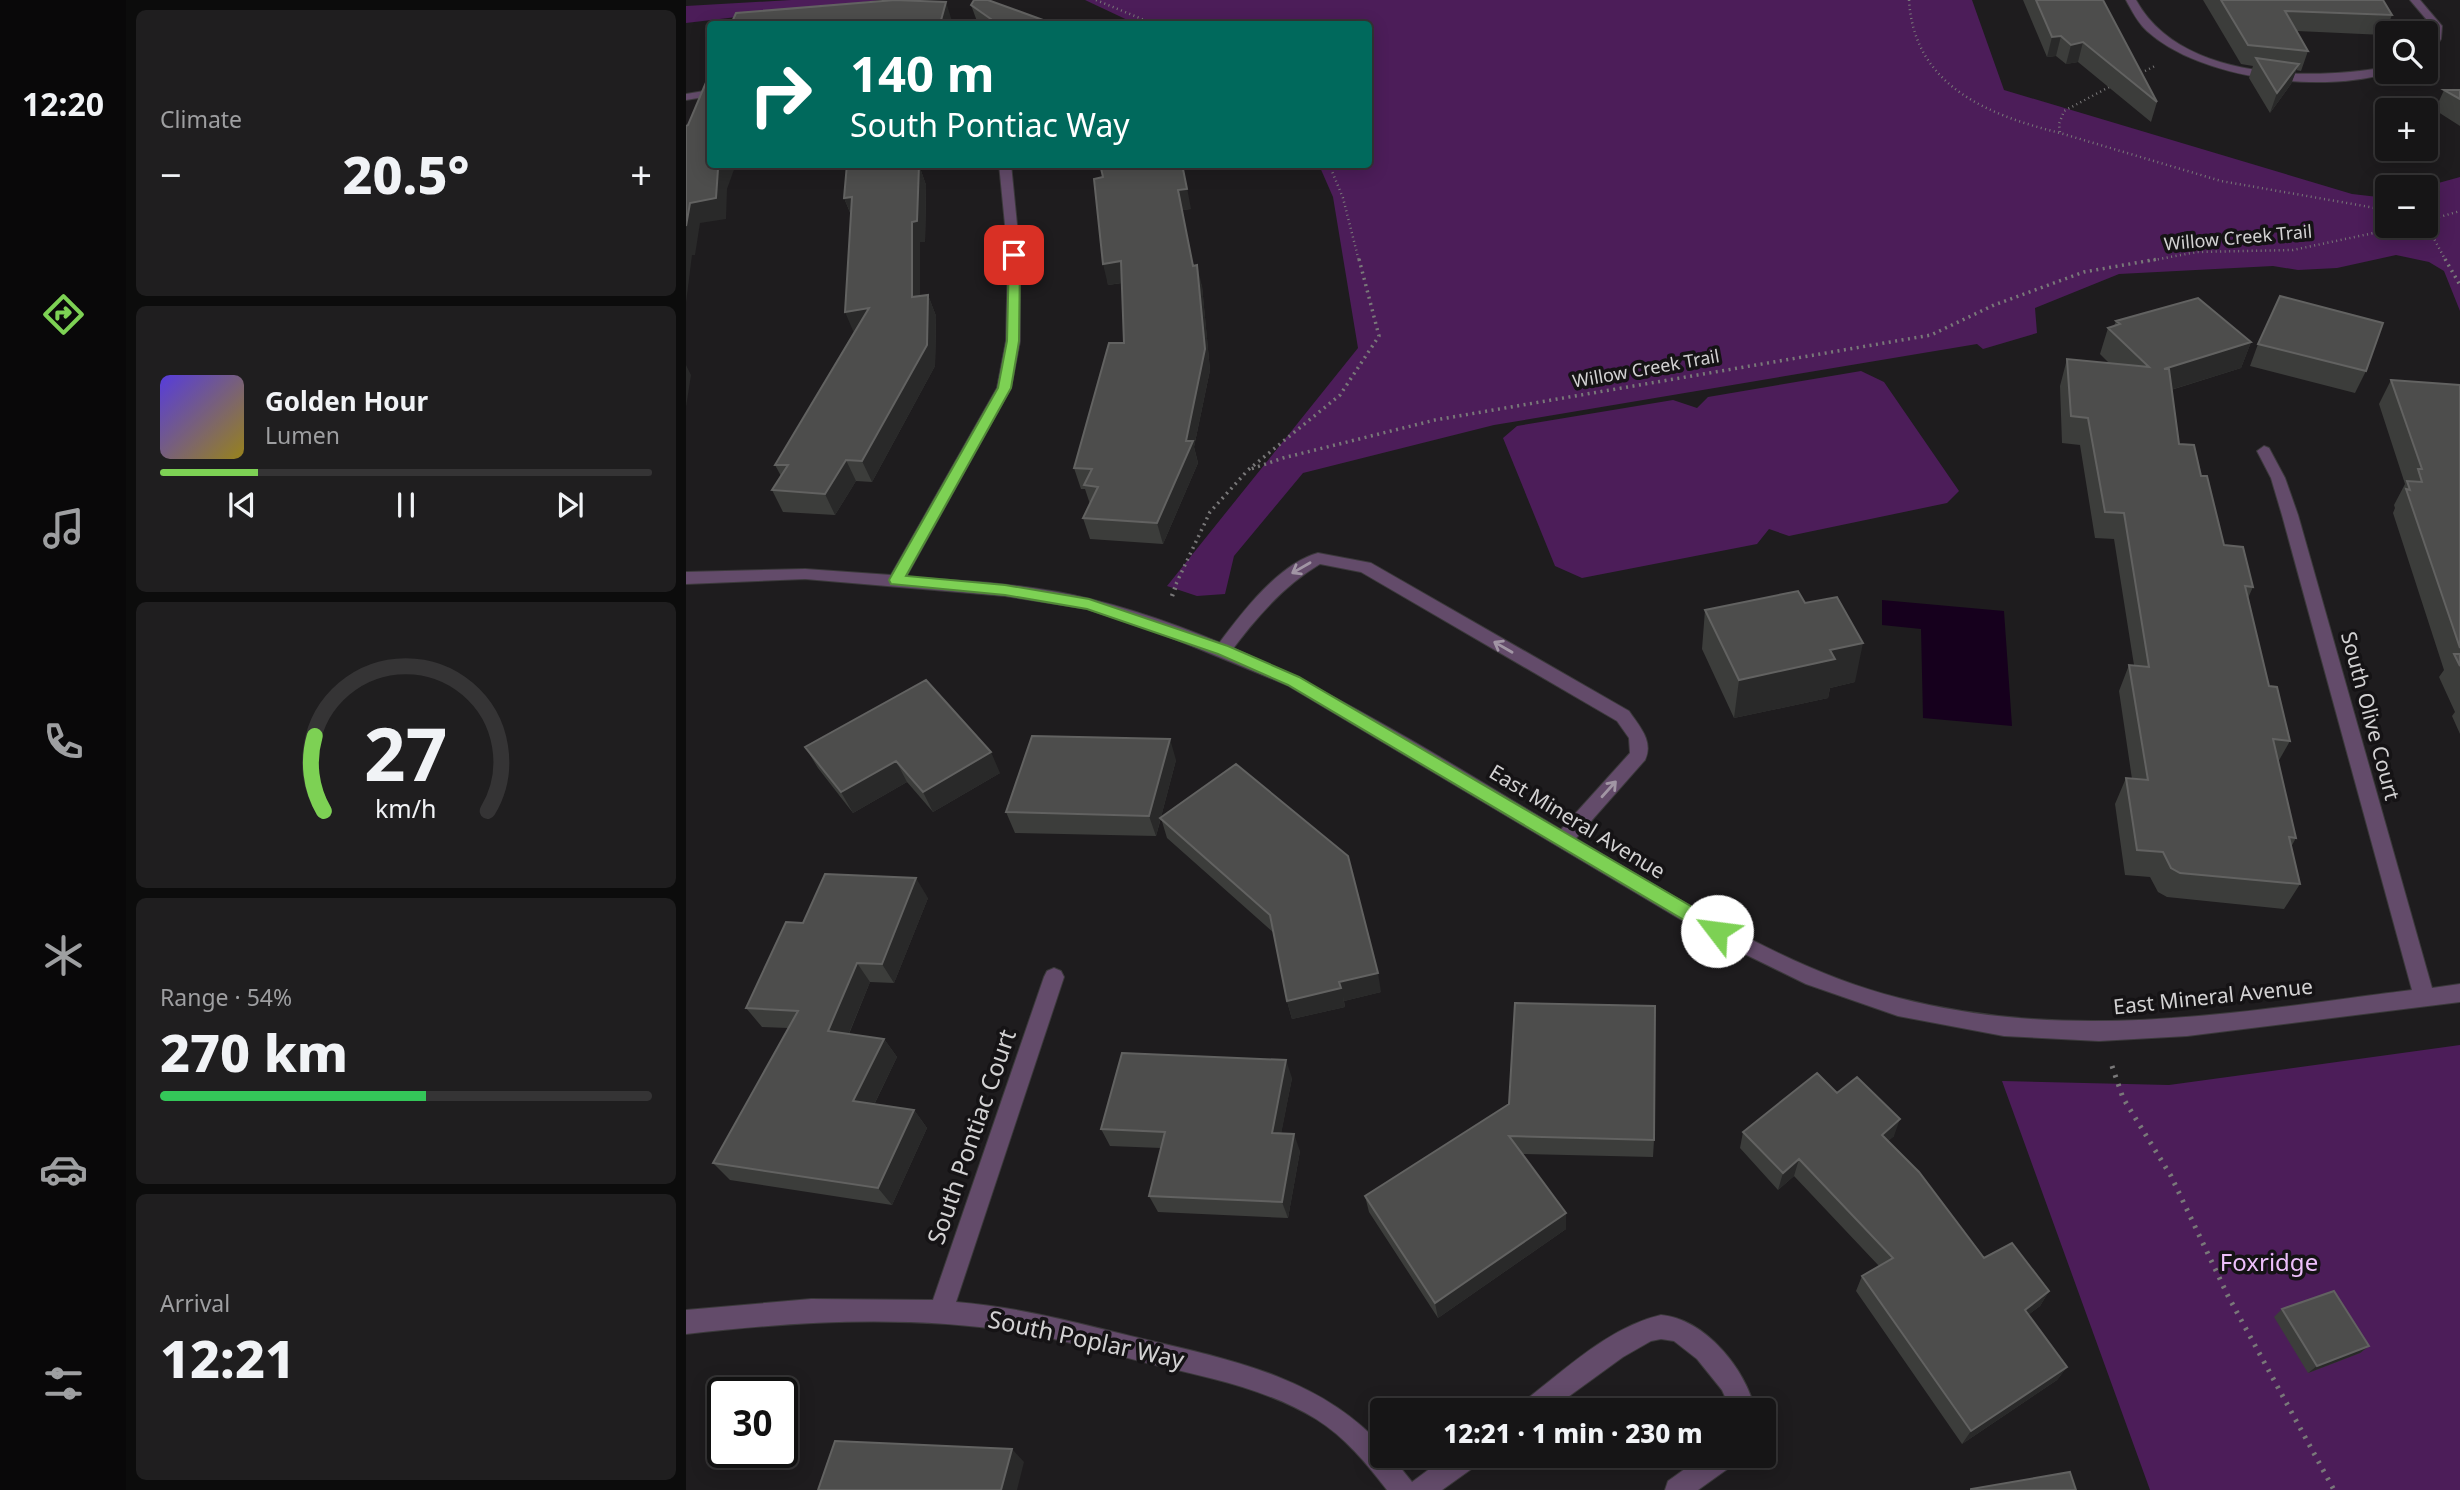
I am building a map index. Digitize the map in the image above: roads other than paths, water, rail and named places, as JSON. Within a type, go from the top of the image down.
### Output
[{"type":"street","points":[[2131,0],[2151,30],[2192,54],[2220,64],[2282,75],[2352,75],[2375,72]]},
{"type":"street","points":[[2415,0],[2433,21]]},
{"type":"street","points":[[686,97],[707,94]]},
{"type":"street","points":[[897,580],[1004,388],[1013,341],[1014,255],[1005,168]]},
{"type":"street","name":"South Olive Court","points":[[2264,451],[2278,478],[2290,515],[2424,996]]},
{"type":"street","points":[[1223,650],[1256,605],[1286,576],[1318,558],[1365,567],[1623,716],[1639,737],[1639,755],[1563,840]]},
{"type":"street","name":"East Mineral Avenue","points":[[686,578],[805,574],[1005,590],[1089,604],[1171,631],[1223,650],[1293,681],[1717,931],[1813,978],[1898,1007],[2004,1027],[2099,1032],[2187,1027],[2460,993]]},
{"type":"street","name":"South Pontiac Court","points":[[940,1314],[1054,977]]},
{"type":"street","name":"South Poplar Way","points":[[686,1322],[751,1314],[846,1308],[1020,1321],[1190,1362],[1264,1384],[1324,1411],[1367,1445],[1403,1490]]},
{"type":"street","points":[[1548,1398],[1637,1335],[1659,1327],[1679,1330],[1704,1349],[1727,1375],[1738,1398]]},
{"type":"street","points":[[1421,1490],[1451,1468]]},
{"type":"street","points":[[1677,1490],[1707,1468]]},
{"type":"park label","name":"Foxridge","points":[[2269,1263]]}]
